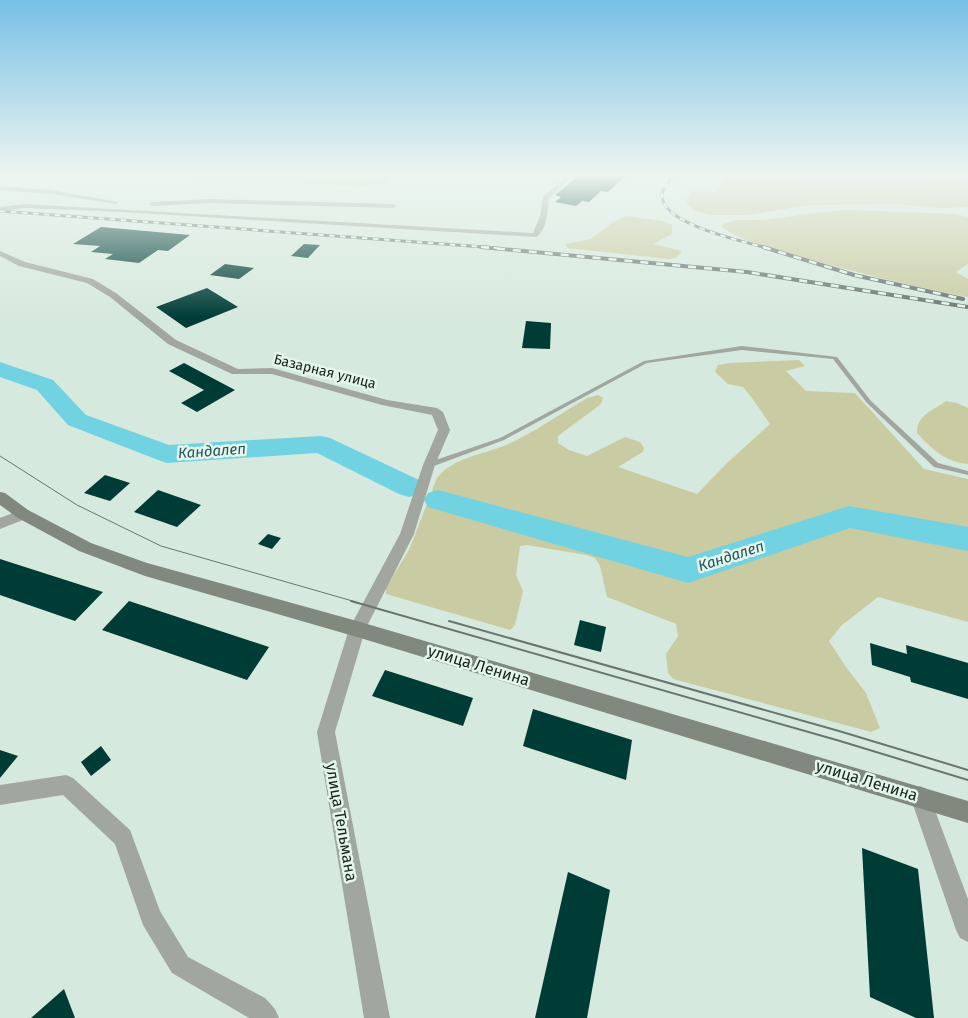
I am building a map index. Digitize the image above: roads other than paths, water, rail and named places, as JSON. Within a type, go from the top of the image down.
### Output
[{"type":"main road","name":"улица Ленина","points":[[0,497],[22,514],[85,547],[145,569],[357,629],[920,796],[968,812]]},
{"type":"street","points":[[329,223],[536,235],[541,223]]},
{"type":"street","name":"Базарная улица","points":[[0,253],[22,264],[90,282],[113,295],[172,342],[236,372],[272,371],[386,402],[437,412],[444,430],[429,465],[408,534],[357,629]]},
{"type":"street","points":[[0,524],[22,514]]},
{"type":"street","name":"улица Тельмана","points":[[357,629],[326,732],[377,1018]]},
{"type":"street","points":[[0,796],[66,785],[123,837],[151,917],[180,965],[256,1007],[266,1018]]},
{"type":"street","points":[[920,796],[968,930]]},
{"type":"lane","points":[[429,465],[502,439],[646,362],[742,348],[835,358],[868,402],[936,465],[968,473]]},
{"type":"waterway","name":"Кандалеп","points":[[0,369],[45,385],[77,420],[167,454],[321,444],[409,487]]},
{"type":"waterway","name":"Кандалеп","points":[[438,500],[688,570],[849,517],[968,539]]},
{"type":"tram line","points":[[0,456],[77,505],[161,546],[356,602]]},
{"type":"tram line","points":[[351,601],[840,741],[968,780]]},
{"type":"tram line","points":[[449,621],[839,731],[968,770]]},
{"type":"railway","points":[[155,223],[497,248]]},
{"type":"railway","points":[[687,223],[723,236],[767,248]]},
{"type":"railway","points":[[481,247],[747,272],[968,307]]},
{"type":"railway","points":[[763,247],[854,275],[963,299]]}]
